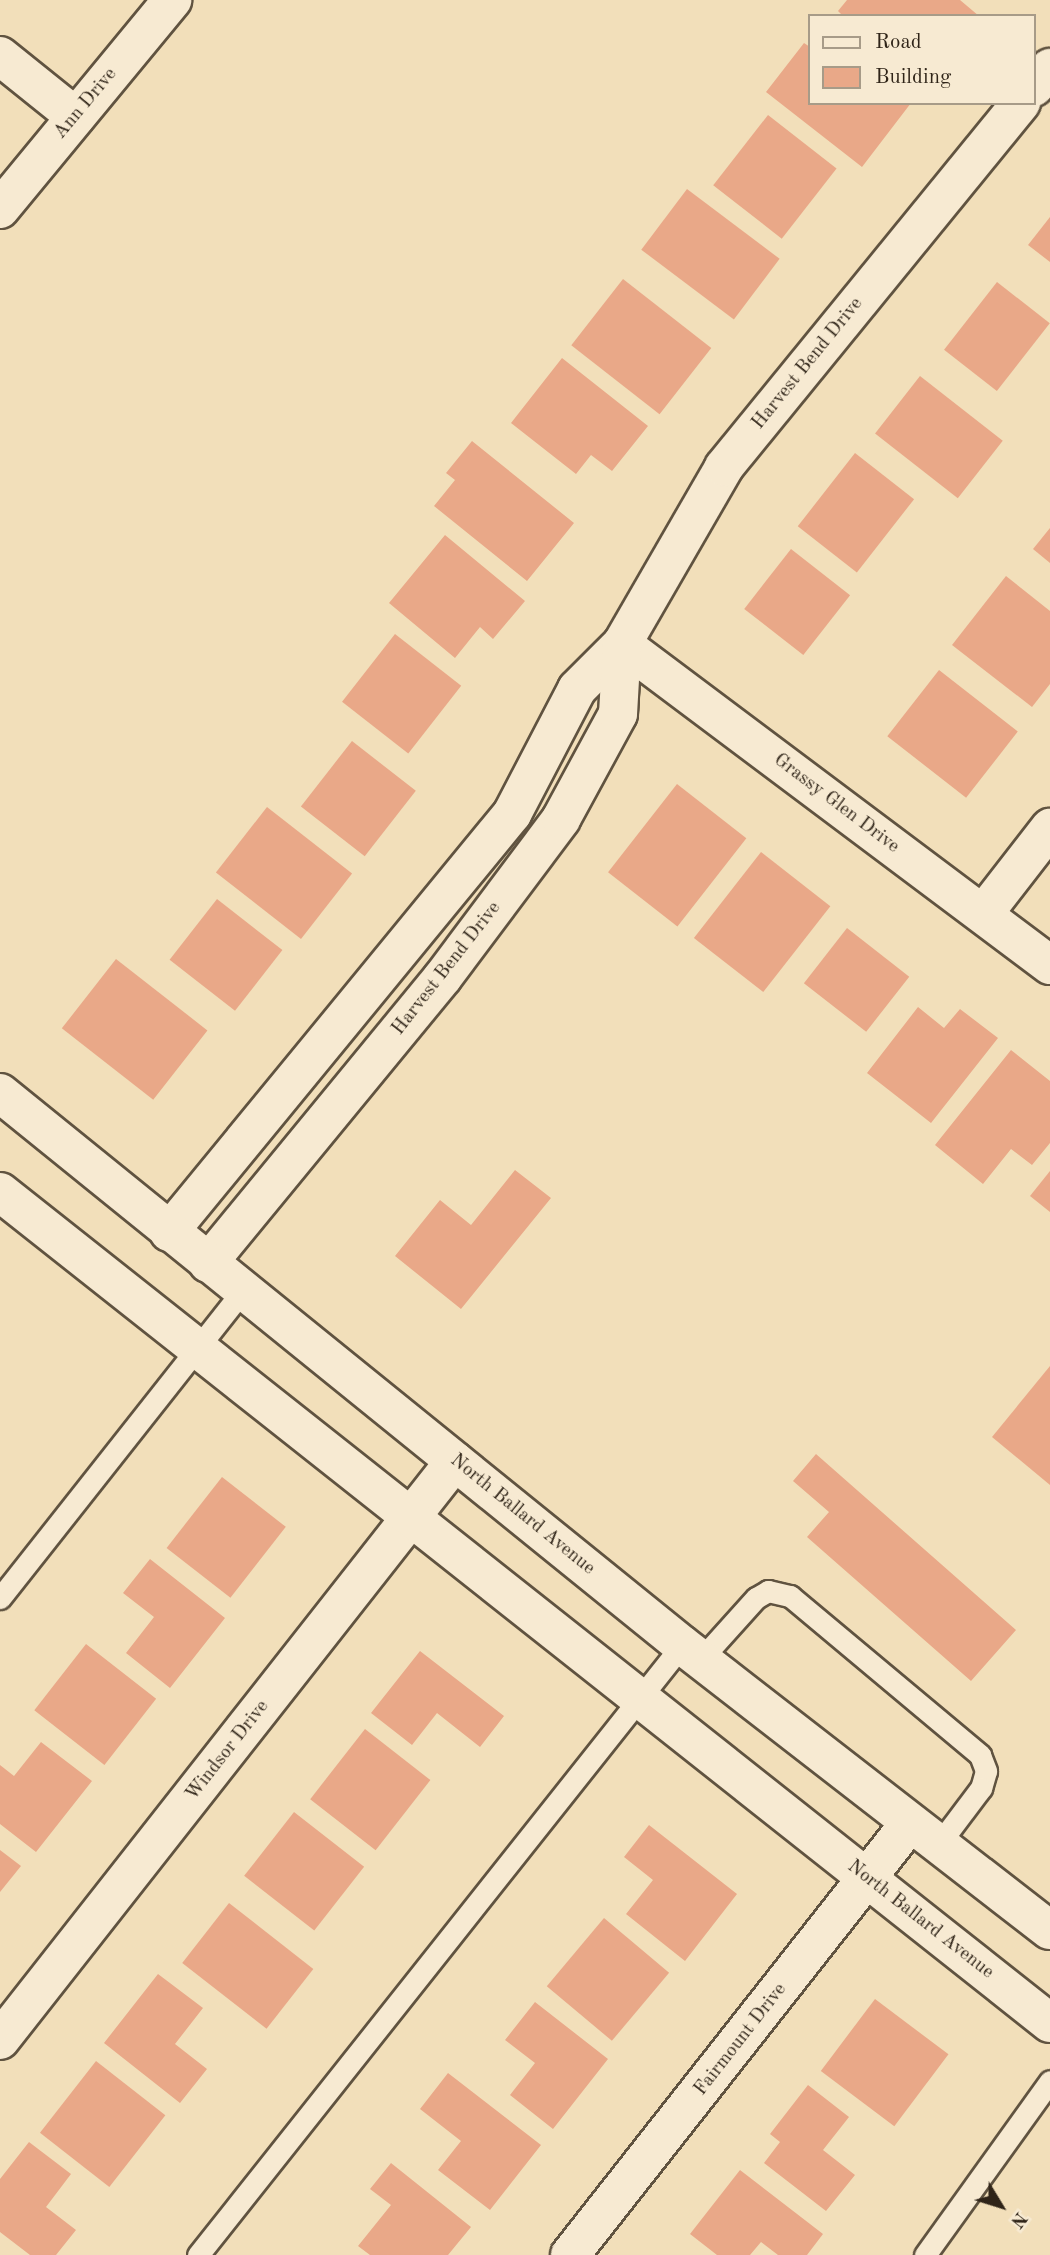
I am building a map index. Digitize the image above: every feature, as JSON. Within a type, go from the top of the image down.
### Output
[{"type":"street","name":"Ann Drive","points":[[0,209],[172,0]]},
{"type":"street","points":[[0,56],[76,117]]},
{"type":"street","points":[[1036,85],[1050,68]]},
{"type":"street","name":"Harvest Bend Drive","points":[[169,1233],[512,814],[576,689],[622,644],[724,467],[1019,105]]},
{"type":"street","name":"Harvest Bend Drive","points":[[208,1263],[443,977],[561,819],[618,714],[622,644]]},
{"type":"street","name":"Grassy Glen Drive","points":[[622,644],[1050,965]]},
{"type":"street","points":[[984,913],[1050,828]]},
{"type":"street","name":"North Ballard Avenue","points":[[0,1093],[169,1233],[244,1289],[692,1652],[1050,1930]]},
{"type":"street","name":"North Ballard Avenue","points":[[0,1192],[1050,2023]]},
{"type":"street","name":"Windsor Drive","points":[[0,2040],[455,1461]]},
{"type":"street","name":"Fairmount Drive","points":[[570,2255],[867,1878],[924,1834]]},
{"type":"lane","points":[[0,1598],[244,1289]]},
{"type":"lane","points":[[198,2255],[640,1698],[756,1598],[768,1591],[790,1596],[980,1755],[986,1771],[981,1788],[924,1834]]},
{"type":"lane","points":[[925,2255],[1050,2081]]},
{"type":"building","points":[[847,0],[960,0],[977,14],[841,14],[838,11]]},
{"type":"building","points":[[804,43],[808,46],[808,105],[909,105],[862,167],[766,92]]},
{"type":"building","points":[[768,115],[837,169],[782,239],[713,185]]},
{"type":"building","points":[[687,189],[780,259],[734,320],[641,250]]},
{"type":"building","points":[[1050,217],[1050,262],[1028,245]]},
{"type":"building","points":[[623,279],[711,348],[660,414],[571,345]]},
{"type":"building","points":[[997,282],[1050,323],[997,391],[944,350]]},
{"type":"building","points":[[562,358],[648,426],[612,471],[591,455],[576,474],[511,423]]},
{"type":"building","points":[[920,376],[1003,441],[958,498],[875,434]]},
{"type":"building","points":[[472,441],[574,523],[527,581],[434,506],[455,480],[446,473]]},
{"type":"building","points":[[855,453],[914,499],[857,572],[798,526]]},
{"type":"building","points":[[1050,528],[1050,563],[1033,549]]},
{"type":"building","points":[[445,535],[525,601],[493,639],[480,627],[455,658],[389,603]]},
{"type":"building","points":[[791,549],[850,595],[803,655],[744,609]]},
{"type":"building","points":[[1006,576],[1050,611],[1050,684],[1032,707],[952,645]]},
{"type":"building","points":[[395,634],[461,686],[408,753],[342,702]]},
{"type":"building","points":[[939,670],[1018,732],[966,798],[887,736]]},
{"type":"building","points":[[352,741],[416,791],[365,856],[301,806]]},
{"type":"building","points":[[677,784],[746,838],[677,926],[608,872]]},
{"type":"building","points":[[267,807],[352,873],[301,939],[216,872]]},
{"type":"building","points":[[761,852],[830,906],[763,992],[694,938]]},
{"type":"building","points":[[217,899],[282,950],[235,1011],[170,960]]},
{"type":"building","points":[[847,928],[909,977],[866,1032],[804,983]]},
{"type":"building","points":[[116,959],[207,1030],[153,1100],[62,1028]]},
{"type":"building","points":[[918,1007],[944,1028],[960,1009],[998,1038],[931,1123],[867,1073]]},
{"type":"building","points":[[1011,1050],[1050,1081],[1050,1143],[1032,1165],[1011,1149],[983,1184],[935,1145]]},
{"type":"building","points":[[515,1170],[551,1198],[461,1309],[395,1256],[440,1200],[471,1225]]},
{"type":"building","points":[[1050,1171],[1050,1212],[1030,1196]]},
{"type":"building","points":[[1050,1366],[1050,1485],[992,1437]]},
{"type":"building","points":[[816,1454],[1016,1630],[971,1681],[807,1537],[829,1512],[793,1481]]},
{"type":"building","points":[[222,1477],[286,1527],[230,1598],[167,1548]]},
{"type":"building","points":[[150,1559],[225,1618],[170,1688],[126,1653],[154,1617],[123,1593]]},
{"type":"building","points":[[86,1644],[156,1699],[104,1765],[34,1710]]},
{"type":"building","points":[[420,1651],[504,1716],[480,1747],[437,1713],[412,1745],[371,1713]]},
{"type":"building","points":[[365,1729],[430,1780],[376,1850],[310,1799]]},
{"type":"building","points":[[41,1742],[92,1781],[36,1852],[0,1824],[0,1765],[14,1776]]},
{"type":"building","points":[[294,1812],[364,1867],[314,1931],[244,1876]]},
{"type":"building","points":[[649,1825],[737,1894],[685,1961],[626,1914],[653,1880],[624,1857]]},
{"type":"building","points":[[0,1850],[21,1866],[0,1892]]},
{"type":"building","points":[[229,1903],[313,1969],[267,2029],[182,1963]]},
{"type":"building","points":[[604,1918],[669,1973],[612,2041],[547,1986]]},
{"type":"building","points":[[158,1974],[203,2008],[175,2044],[207,2069],[180,2103],[104,2043]]},
{"type":"building","points":[[875,1999],[948,2054],[894,2126],[821,2071]]},
{"type":"building","points":[[535,2002],[608,2059],[553,2129],[510,2095],[535,2063],[505,2040]]},
{"type":"building","points":[[96,2061],[165,2115],[109,2187],[40,2133]]},
{"type":"building","points":[[448,2073],[541,2145],[490,2210],[438,2170],[461,2141],[420,2109]]},
{"type":"building","points":[[808,2085],[849,2117],[823,2150],[855,2175],[826,2211],[764,2163],[780,2142],[770,2134]]},
{"type":"building","points":[[29,2142],[71,2174],[46,2207],[76,2230],[56,2255],[30,2255],[0,2232],[0,2179]]},
{"type":"building","points":[[391,2163],[471,2227],[448,2255],[370,2255],[358,2246],[391,2205],[370,2189]]},
{"type":"building","points":[[740,2170],[823,2234],[807,2255],[778,2255],[761,2242],[750,2255],[717,2255],[690,2234]]}]
